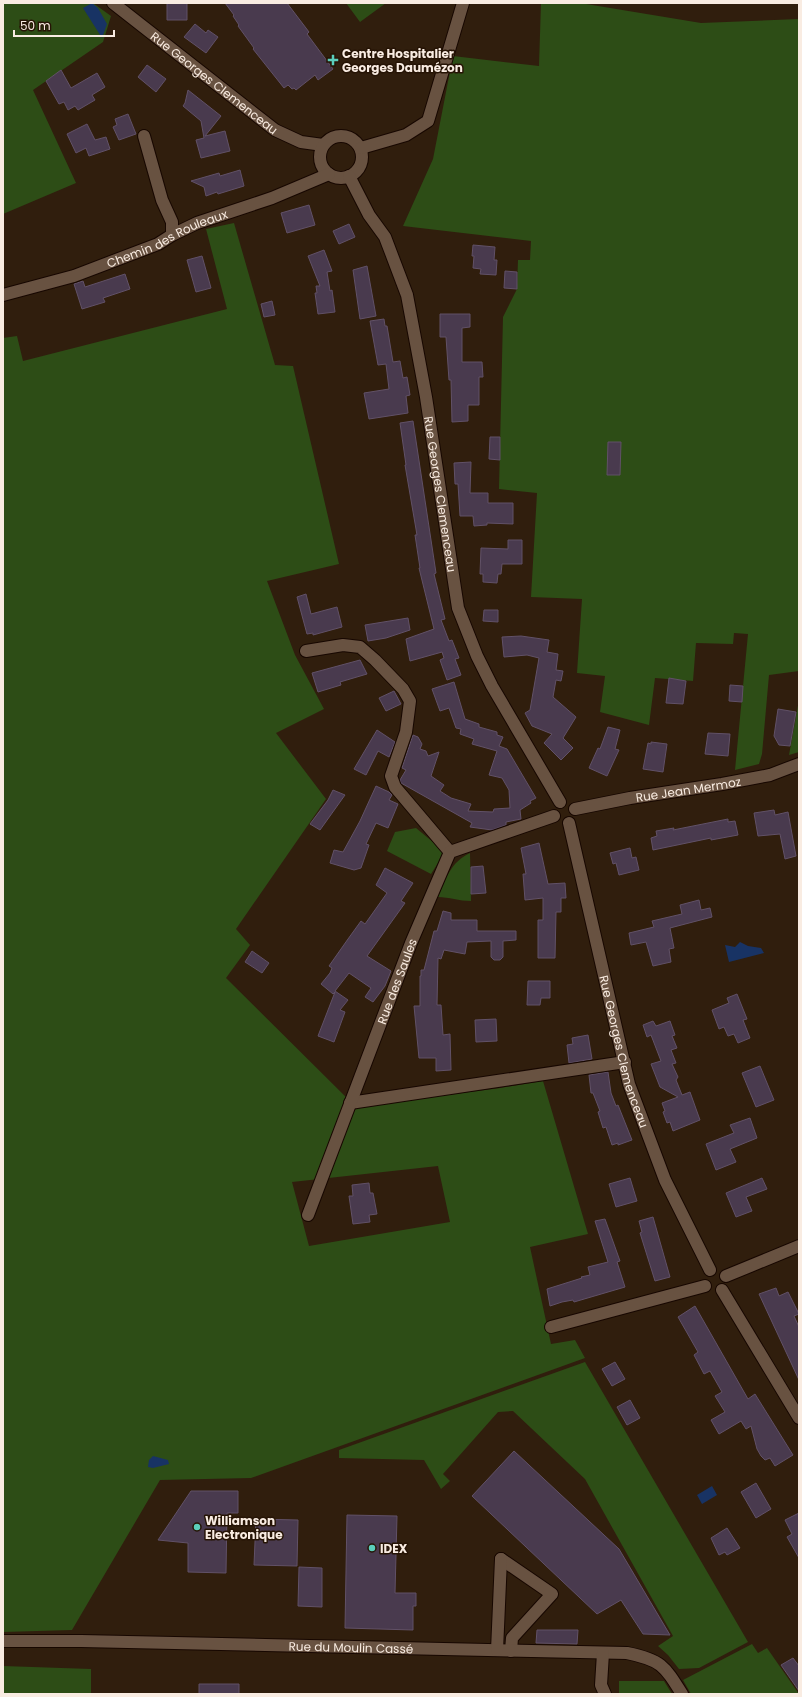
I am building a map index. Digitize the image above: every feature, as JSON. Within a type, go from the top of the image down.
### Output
[{"type":"street","name":"Rue Georges Clemenceau","points":[[113,3],[275,130],[301,142],[323,145]]},
{"type":"street","points":[[361,148],[406,136],[428,121],[463,3]]},
{"type":"street","points":[[144,136],[162,200],[172,222],[172,235]]},
{"type":"street","points":[[345,136],[356,141],[361,148],[362,158],[360,167],[349,176],[335,177],[324,169],[320,157],[323,145],[333,137],[345,136]]},
{"type":"street","name":"Chemin des Rouleaux","points":[[3,295],[74,276],[158,244],[172,235],[197,223],[272,198],[329,174]]},
{"type":"street","name":"Rue Georges Clemenceau","points":[[349,176],[370,215],[385,237],[407,295],[426,396],[458,608],[477,656],[492,686],[560,802]]},
{"type":"street","points":[[306,651],[343,645],[360,647],[403,689],[410,701],[406,732],[391,776],[395,787],[450,852],[554,816]]},
{"type":"street","name":"Rue Jean Mermoz","points":[[575,809],[630,798],[770,775],[799,764]]},
{"type":"street","points":[[560,802],[571,803],[575,809],[575,816],[569,823],[561,823],[554,816],[554,808],[560,802]]},
{"type":"street","name":"Rue Georges Clemenceau","points":[[569,823],[629,1084],[665,1180],[710,1270]]},
{"type":"street","name":"Rue des Saules","points":[[308,1215],[412,943],[450,852]]},
{"type":"street","points":[[350,1103],[625,1062]]},
{"type":"street","points":[[726,1276],[799,1246]]},
{"type":"street","points":[[710,1270],[722,1270],[726,1276],[726,1284],[722,1290],[715,1292],[705,1286],[704,1278],[710,1270]]},
{"type":"street","points":[[551,1327],[705,1286]]},
{"type":"street","points":[[722,1290],[799,1418]]},
{"type":"street","points":[[497,1650],[501,1559],[552,1594],[512,1638],[511,1651]]},
{"type":"street","name":"Rue du Moulin Cassé","points":[[3,1641],[88,1641],[626,1653],[645,1656],[660,1664],[682,1694]]},
{"type":"street","points":[[603,1653],[601,1685],[605,1694]]},
{"type":"green space","points":[[3,3],[93,3],[111,16],[103,42],[33,90],[76,183],[3,214]]},
{"type":"green space","points":[[346,3],[386,3],[360,22]]},
{"type":"green space","points":[[541,3],[580,3],[701,23],[799,19],[799,671],[769,675],[762,754],[759,764],[735,770],[748,634],[734,633],[733,644],[696,643],[693,681],[655,678],[649,725],[600,712],[605,676],[577,673],[582,599],[531,597],[537,493],[499,489],[503,317],[517,289],[518,260],[530,260],[531,241],[403,226],[433,159],[453,56],[539,66]]},
{"type":"green space","points":[[234,223],[275,365],[293,366],[339,564],[267,581],[295,655],[324,709],[276,733],[326,799],[236,929],[250,945],[226,978],[356,1107],[543,1081],[588,1234],[530,1247],[551,1344],[575,1340],[585,1358],[251,1478],[160,1480],[72,1630],[3,1632],[3,338],[17,336],[23,361],[227,309],[206,229]],"holes":[[[438,1166],[450,1222],[309,1246],[292,1182]]]},
{"type":"green space","points":[[799,700],[799,752],[789,755]]},
{"type":"green space","points":[[416,828],[445,852],[431,874],[387,851],[395,832]]},
{"type":"green space","points":[[470,853],[471,901],[438,897],[450,871],[458,861]]},
{"type":"green space","points":[[585,1362],[748,1642],[699,1668],[679,1669],[668,1655],[658,1646],[673,1636],[585,1479],[513,1411],[498,1412],[443,1474],[450,1481],[441,1489],[424,1460],[339,1458],[339,1450]]},
{"type":"green space","points":[[752,1644],[758,1653],[767,1648],[799,1694],[691,1694],[683,1680]]},
{"type":"green space","points":[[3,1666],[91,1669],[91,1694],[3,1694]]},
{"type":"green space","points":[[619,1681],[664,1681],[672,1694],[619,1694]]},
{"type":"water","points":[[92,3],[98,8],[107,24],[102,38],[83,8]]},
{"type":"water","points":[[740,942],[748,946],[761,948],[764,953],[729,962],[725,945],[735,947]]},
{"type":"water","points":[[153,1456],[168,1460],[169,1464],[153,1468],[148,1467],[149,1460]]},
{"type":"water","points":[[712,1486],[717,1495],[702,1504],[697,1495]]},
{"type":"building","points":[[167,3],[187,3],[187,20],[167,20]]},
{"type":"building","points":[[225,3],[287,3],[309,32],[307,34],[333,69],[318,80],[315,75],[296,90],[294,88],[292,89],[288,85],[284,88],[253,49],[254,48],[238,26],[239,25],[233,16],[234,15]]},
{"type":"building","points":[[195,24],[206,33],[208,30],[218,37],[206,53],[184,37]]},
{"type":"building","points":[[147,65],[166,79],[156,92],[138,77]]},
{"type":"building","points":[[61,70],[71,88],[97,73],[105,87],[92,95],[95,100],[78,110],[75,106],[68,110],[64,102],[59,104],[46,81]]},
{"type":"building","points":[[188,90],[221,116],[205,136],[225,131],[230,151],[201,158],[196,140],[204,138],[201,121],[183,106]]},
{"type":"building","points":[[128,114],[136,134],[119,140],[113,127],[117,125],[115,119]]},
{"type":"building","points":[[87,124],[95,140],[106,137],[110,149],[89,156],[86,148],[76,153],[67,134]]},
{"type":"building","points":[[240,170],[244,186],[218,194],[217,192],[206,196],[204,187],[191,181],[219,173],[220,176]]},
{"type":"building","points":[[309,205],[315,225],[287,233],[281,213]]},
{"type":"building","points":[[349,224],[355,237],[339,244],[333,231]]},
{"type":"building","points":[[473,245],[495,247],[494,260],[497,260],[496,275],[480,274],[481,269],[473,268]]},
{"type":"building","points":[[324,250],[332,271],[327,272],[330,291],[332,290],[335,312],[318,314],[315,293],[317,293],[316,286],[320,286],[308,256]]},
{"type":"building","points":[[202,256],[211,288],[196,292],[187,260]]},
{"type":"building","points":[[367,266],[376,316],[360,319],[353,270]]},
{"type":"building","points":[[505,271],[517,272],[517,289],[504,288]]},
{"type":"building","points":[[125,274],[130,289],[103,298],[105,302],[82,309],[74,284],[83,281],[85,287]]},
{"type":"building","points":[[272,301],[275,315],[264,317],[261,304]]},
{"type":"building","points":[[440,314],[470,314],[470,327],[462,328],[462,362],[482,362],[483,377],[479,377],[479,405],[468,405],[468,421],[452,422],[451,380],[449,380],[446,337],[440,337]]},
{"type":"building","points":[[384,319],[385,326],[387,326],[393,362],[400,361],[403,378],[407,377],[410,395],[406,396],[408,413],[369,419],[364,393],[389,389],[386,364],[378,365],[370,321]]},
{"type":"building","points":[[413,421],[436,573],[434,574],[445,619],[441,620],[449,641],[452,640],[459,658],[455,659],[461,675],[447,680],[440,660],[444,658],[442,652],[410,661],[406,639],[434,629],[419,568],[415,535],[417,535],[405,465],[400,423]]},
{"type":"building","points":[[490,437],[500,437],[500,460],[489,459]]},
{"type":"building","points":[[608,442],[621,442],[620,475],[607,475]]},
{"type":"building","points":[[471,462],[470,493],[488,493],[488,503],[513,503],[513,524],[487,523],[487,525],[474,526],[473,516],[460,516],[458,484],[455,484],[454,463]]},
{"type":"building","points":[[508,540],[522,540],[522,564],[502,564],[501,574],[498,574],[497,583],[483,582],[483,574],[480,574],[481,548],[508,549]]},
{"type":"building","points":[[306,594],[311,614],[337,607],[342,627],[313,635],[313,633],[307,634],[297,597]]},
{"type":"building","points":[[484,610],[498,610],[498,622],[483,621]]},
{"type":"building","points":[[408,618],[410,630],[386,638],[368,641],[365,625]]},
{"type":"building","points":[[521,636],[549,640],[547,652],[558,654],[556,670],[563,671],[561,681],[556,680],[553,697],[576,717],[563,738],[573,748],[561,760],[544,743],[552,734],[532,726],[525,713],[530,710],[539,658],[527,655],[504,657],[502,637]]},
{"type":"building","points":[[360,660],[367,674],[340,682],[341,685],[318,692],[312,673]]},
{"type":"building","points":[[669,678],[686,681],[683,704],[666,703]]},
{"type":"building","points":[[454,682],[465,719],[479,724],[479,727],[497,732],[497,735],[503,737],[499,746],[507,749],[536,798],[520,810],[521,819],[506,822],[506,825],[492,830],[470,827],[472,823],[401,783],[400,780],[406,770],[402,768],[413,735],[418,737],[422,744],[420,749],[426,751],[428,756],[439,752],[431,776],[444,785],[440,791],[451,798],[471,804],[468,811],[493,812],[494,809],[510,808],[509,790],[502,778],[489,775],[497,751],[472,744],[474,739],[460,734],[461,729],[456,728],[449,708],[440,711],[432,689]]},
{"type":"building","points":[[730,685],[743,686],[742,702],[729,701]]},
{"type":"building","points":[[394,691],[401,704],[386,711],[379,698]]},
{"type":"building","points":[[778,709],[796,712],[790,746],[779,745],[774,736]]},
{"type":"building","points":[[608,727],[620,730],[615,749],[619,750],[607,776],[589,768],[598,748],[600,749]]},
{"type":"building","points":[[377,730],[395,742],[389,757],[378,751],[366,775],[354,769]]},
{"type":"building","points":[[708,733],[730,734],[728,756],[705,754]]},
{"type":"building","points":[[651,742],[667,744],[663,772],[643,769],[648,743],[651,744]]},
{"type":"building","points":[[376,786],[389,792],[392,795],[389,800],[398,804],[388,828],[376,823],[366,844],[369,845],[361,868],[354,870],[330,863],[334,850],[343,852],[360,821]]},
{"type":"building","points":[[333,790],[345,795],[320,830],[310,824],[328,800]]},
{"type":"building","points":[[774,810],[775,815],[788,812],[796,856],[785,859],[780,834],[758,836],[754,813]]},
{"type":"building","points":[[728,819],[728,822],[735,821],[738,835],[711,840],[711,838],[653,850],[651,838],[657,836],[656,831],[674,828],[673,830]]},
{"type":"building","points":[[539,843],[548,884],[565,883],[566,898],[561,898],[561,912],[556,912],[555,958],[538,958],[538,920],[543,920],[543,898],[525,900],[523,874],[526,874],[521,848]]},
{"type":"building","points":[[630,848],[632,858],[636,857],[639,870],[619,875],[616,863],[613,864],[610,853]]},
{"type":"building","points":[[483,866],[486,893],[471,894],[471,867]]},
{"type":"building","points":[[385,868],[413,883],[401,901],[405,903],[367,956],[391,971],[385,986],[373,1002],[365,997],[371,988],[349,973],[335,991],[348,1000],[340,1010],[345,1012],[334,1042],[318,1036],[335,992],[333,994],[321,984],[330,973],[332,968],[329,966],[361,921],[365,924],[387,893],[376,885]]},
{"type":"building","points":[[699,900],[701,910],[710,908],[712,917],[670,928],[674,948],[669,949],[671,962],[653,966],[646,942],[631,945],[629,933],[654,927],[652,921],[682,914],[680,905]]},
{"type":"building","points":[[443,911],[451,913],[451,920],[477,920],[477,931],[516,931],[516,940],[503,941],[503,957],[500,960],[494,960],[491,957],[491,941],[467,942],[465,954],[444,950],[441,959],[438,958],[437,1005],[441,1005],[443,1035],[450,1034],[451,1070],[436,1071],[436,1058],[419,1058],[414,1006],[420,1006],[421,970],[424,970],[434,931],[437,931]]},
{"type":"building","points":[[252,951],[269,963],[262,973],[245,962]]},
{"type":"building","points":[[528,981],[550,981],[550,998],[541,998],[540,1005],[527,1005]]},
{"type":"building","points":[[737,994],[747,1019],[743,1020],[750,1038],[738,1043],[734,1034],[728,1036],[724,1027],[719,1029],[712,1010],[729,1003],[727,998]]},
{"type":"building","points":[[496,1019],[497,1041],[476,1042],[475,1020]]},
{"type":"building","points":[[653,1021],[656,1026],[670,1021],[675,1035],[672,1036],[677,1048],[671,1050],[676,1063],[672,1064],[678,1077],[676,1080],[682,1095],[690,1092],[700,1120],[673,1131],[670,1122],[667,1123],[663,1112],[665,1111],[662,1103],[678,1097],[660,1087],[651,1064],[661,1061],[651,1035],[647,1037],[643,1025]]},
{"type":"building","points":[[588,1035],[592,1059],[569,1063],[567,1045],[573,1044],[572,1038]]},
{"type":"building","points":[[760,1066],[774,1100],[756,1107],[742,1073]]},
{"type":"building","points":[[608,1072],[611,1093],[616,1106],[618,1105],[632,1140],[618,1145],[618,1143],[612,1145],[606,1127],[603,1128],[598,1112],[600,1111],[593,1093],[591,1093],[589,1075]]},
{"type":"building","points":[[750,1118],[757,1138],[730,1149],[736,1162],[716,1170],[706,1144],[734,1133],[730,1125]]},
{"type":"building","points":[[630,1178],[637,1201],[616,1207],[609,1184]]},
{"type":"building","points":[[762,1178],[767,1189],[746,1197],[752,1211],[736,1217],[726,1193]]},
{"type":"building","points":[[369,1183],[370,1193],[373,1193],[377,1214],[369,1215],[370,1222],[353,1224],[349,1196],[353,1196],[352,1185]]},
{"type":"building","points":[[653,1217],[670,1277],[655,1281],[640,1233],[642,1232],[639,1221]]},
{"type":"building","points":[[605,1219],[620,1261],[617,1262],[625,1287],[574,1302],[573,1300],[550,1306],[547,1289],[590,1275],[588,1267],[608,1262],[595,1221]]},
{"type":"building","points":[[776,1288],[779,1296],[788,1292],[799,1314],[794,1316],[799,1327],[799,1380],[759,1294]]},
{"type":"building","points":[[695,1306],[748,1399],[755,1394],[793,1455],[775,1466],[770,1458],[765,1460],[761,1456],[757,1449],[751,1426],[746,1429],[741,1421],[719,1434],[711,1420],[725,1412],[715,1396],[722,1392],[710,1371],[704,1374],[694,1355],[698,1352],[678,1317]]},
{"type":"building","points":[[615,1362],[625,1379],[612,1386],[602,1369]]},
{"type":"building","points":[[630,1400],[640,1418],[627,1425],[617,1407]]},
{"type":"building","points":[[514,1451],[619,1549],[670,1635],[643,1634],[621,1600],[597,1614],[472,1496]]},
{"type":"building","points":[[756,1483],[771,1509],[756,1518],[741,1492]]},
{"type":"building","name":"Williamson Electronique","points":[[191,1491],[238,1491],[238,1513],[227,1513],[226,1573],[188,1572],[188,1543],[158,1540]]},
{"type":"building","points":[[799,1513],[799,1558],[787,1537],[792,1534],[785,1520]]},
{"type":"building","name":"IDEX","points":[[347,1515],[397,1516],[395,1593],[416,1593],[416,1606],[413,1606],[413,1630],[345,1628]]},
{"type":"building","points":[[256,1519],[298,1520],[297,1566],[254,1565]]},
{"type":"building","points":[[727,1528],[740,1548],[727,1555],[725,1552],[719,1555],[711,1538]]},
{"type":"building","points":[[299,1567],[322,1568],[322,1607],[298,1606]]},
{"type":"building","points":[[537,1630],[578,1630],[577,1644],[536,1643]]},
{"type":"building","points":[[793,1658],[799,1666],[799,1691],[781,1665]]},
{"type":"building","points":[[199,1684],[239,1684],[239,1694],[199,1694]]},
{"type":"place","name":"Centre Hospitalier Georges Daumézon","points":[[333,60]]},
{"type":"place","name":"Williamson Electronique","points":[[197,1527]]},
{"type":"place","name":"IDEX","points":[[372,1548]]}]
